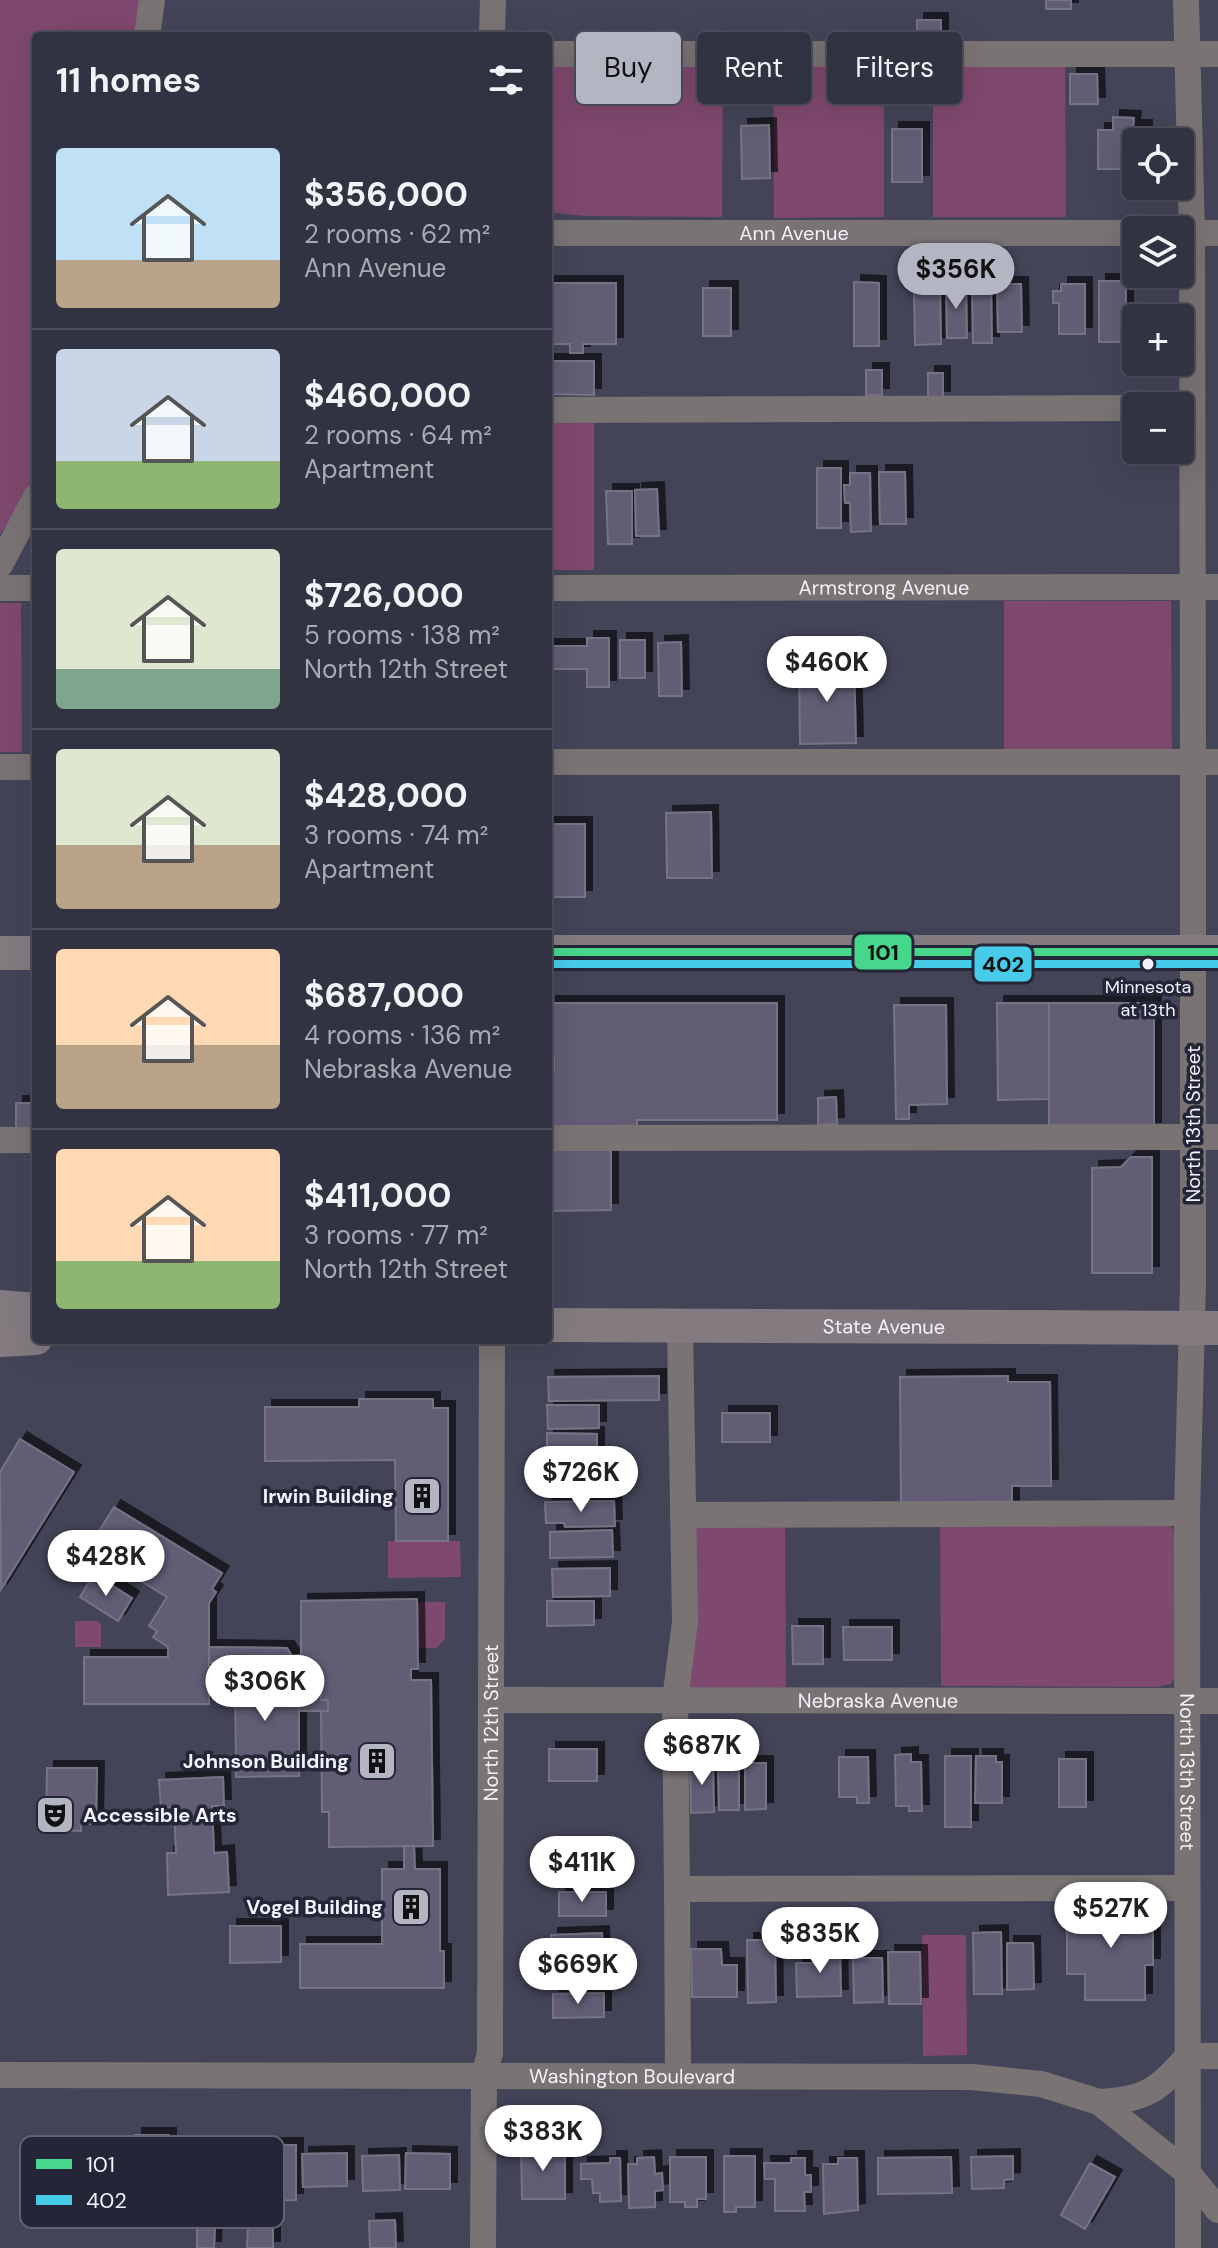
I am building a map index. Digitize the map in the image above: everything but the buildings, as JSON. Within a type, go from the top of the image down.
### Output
[{"type":"main road","points":[[552,952],[1205,951]]},
{"type":"main road","points":[[0,953],[32,953]]},
{"type":"main road","points":[[0,1307],[32,1310]]},
{"type":"main road","name":"State Avenue","points":[[552,1325],[1205,1328]]},
{"type":"main road","points":[[0,1340],[32,1338]]},
{"type":"street","points":[[148,32],[152,0]]},
{"type":"street","points":[[492,32],[493,0]]},
{"type":"street","name":"North 13th Street","points":[[1186,0],[1186,54],[1197,233],[1187,392]]},
{"type":"street","points":[[552,54],[1218,54]]},
{"type":"street","name":"Ann Avenue","points":[[552,233],[1122,233]]},
{"type":"street","points":[[552,410],[1122,408]]},
{"type":"street","name":"North 13th Street","points":[[1188,2248],[1187,1513],[1205,1328],[1206,1137],[1205,587],[1192,464]]},
{"type":"street","points":[[0,565],[32,505]]},
{"type":"street","name":"Armstrong Avenue","points":[[552,588],[1205,587]]},
{"type":"street","points":[[0,588],[32,588]]},
{"type":"street","points":[[552,762],[1206,762]]},
{"type":"street","points":[[0,767],[32,767]]},
{"type":"street","points":[[552,1138],[1206,1137]]},
{"type":"street","points":[[0,1140],[32,1140]]},
{"type":"street","points":[[678,2075],[675,1700],[685,1622],[680,1325]]},
{"type":"street","name":"North 12th Street","points":[[483,2248],[484,2076],[490,2053],[492,1344]]},
{"type":"street","points":[[683,1515],[1187,1513]]},
{"type":"street","name":"Nebraska Avenue","points":[[492,1700],[1218,1701]]},
{"type":"street","points":[[677,1889],[1187,1888]]},
{"type":"street","points":[[1099,2102],[1125,2101],[1152,2092],[1188,2056],[1218,2056]]},
{"type":"street","name":"Washington Boulevard","points":[[0,2075],[972,2077],[1041,2084],[1099,2102],[1188,2173],[1214,2198]]},
{"type":"shaded area","points":[[0,0],[140,0],[136,32],[32,32],[32,484],[0,534]]},
{"type":"shaded area","points":[[1065,61],[1066,217],[933,217],[933,104],[962,104],[962,62]]},
{"type":"shaded area","points":[[552,63],[576,63],[576,104],[681,104],[681,65],[697,65],[697,104],[723,104],[722,217],[585,216],[552,212]]},
{"type":"shaded area","points":[[811,64],[827,64],[827,104],[884,104],[884,217],[774,218],[773,104],[811,104]]},
{"type":"shaded area","points":[[552,416],[594,416],[594,570],[552,570]]},
{"type":"shaded area","points":[[1004,601],[1171,601],[1172,755],[1004,755]]},
{"type":"shaded area","points":[[0,603],[21,603],[22,752],[0,752]]},
{"type":"shaded area","points":[[940,1520],[1168,1524],[1174,1530],[1175,1678],[1171,1684],[1157,1687],[941,1686]]},
{"type":"shaded area","points":[[785,1522],[786,1687],[682,1687],[690,1523]]},
{"type":"shaded area","points":[[388,1541],[460,1541],[461,1577],[388,1578]]},
{"type":"shaded area","points":[[417,1602],[445,1602],[445,1639],[437,1648],[417,1648]]},
{"type":"shaded area","points":[[75,1621],[97,1621],[101,1624],[101,1647],[75,1647]]},
{"type":"shaded area","points":[[922,1935],[966,1935],[967,2055],[923,2056]]},
{"type":"transit line","name":"101","points":[[552,952],[1218,952]]},
{"type":"transit line","name":"402","points":[[552,964],[1218,964]]},
{"type":"place","name":"Minnesota at 13th","points":[[1148,964]]},
{"type":"place","name":"Irwin Building","points":[[422,1496]]},
{"type":"place","name":"Johnson Building","points":[[377,1761]]},
{"type":"place","name":"Accessible Arts","points":[[55,1815]]},
{"type":"place","name":"Vogel Building","points":[[411,1907]]}]
